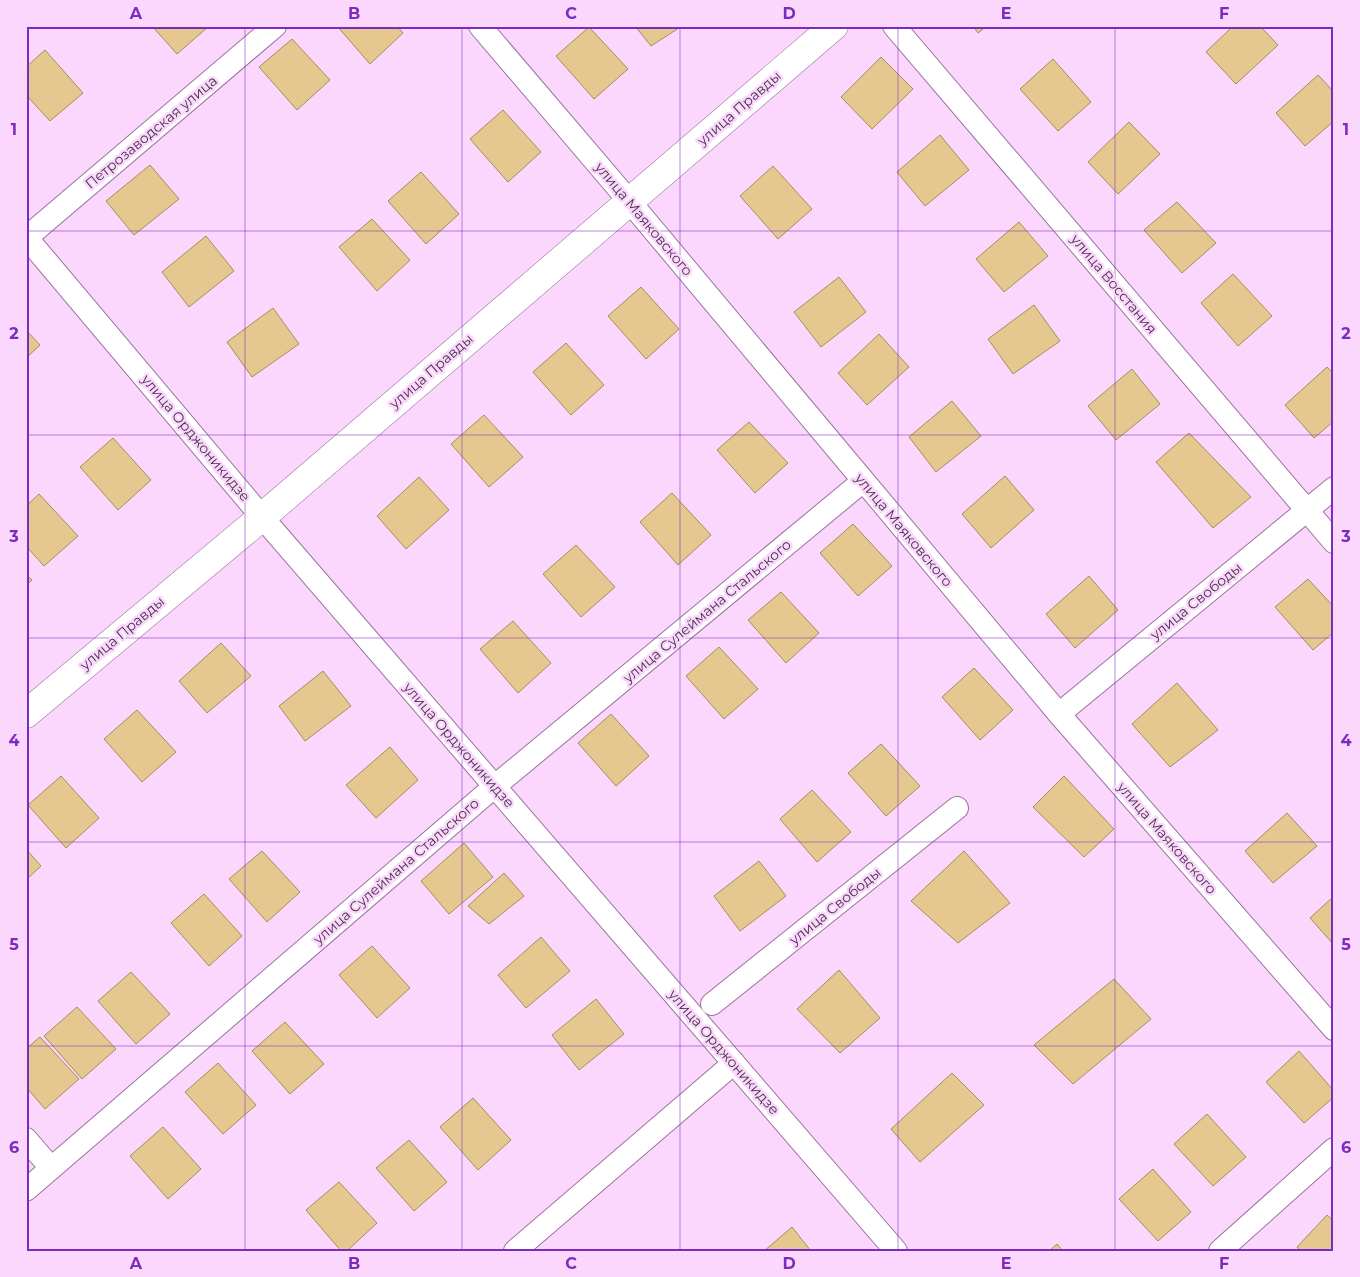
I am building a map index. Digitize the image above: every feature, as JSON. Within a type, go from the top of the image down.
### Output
[{"type":"street","name":"Петрозаводская улица","points":[[26,238],[275,26]]},
{"type":"street","name":"улица Маяковского","points":[[480,26],[630,202],[1058,714],[1334,1029]]},
{"type":"street","name":"улица Правды","points":[[26,714],[262,516],[834,26]]},
{"type":"street","name":"улица Восстания","points":[[894,26],[1334,542]]},
{"type":"street","name":"улица Орджоникидзе","points":[[26,238],[262,516],[896,1251]]},
{"type":"street","name":"улица Сулеймана Стальского","points":[[26,1190],[495,786],[863,481]]},
{"type":"street","name":"улица Свободы","points":[[1058,714],[1334,488]]},
{"type":"street","name":"улица Свободы","points":[[712,1004],[957,808]]},
{"type":"street","points":[[514,1251],[734,1063]]},
{"type":"street","points":[[26,1139],[52,1168]]},
{"type":"street","points":[[1220,1251],[1334,1149]]},
{"type":"building","points":[[152,26],[209,26],[177,54]]},
{"type":"building","points":[[337,26],[397,26],[403,33],[370,64]]},
{"type":"building","points":[[635,26],[682,26],[651,46]]},
{"type":"building","points":[[973,26],[987,26],[978,33]]},
{"type":"building","points":[[1233,26],[1260,26],[1278,45],[1236,84],[1206,52]]},
{"type":"building","points":[[589,27],[628,69],[594,99],[556,56]]},
{"type":"building","points":[[292,39],[330,80],[297,110],[259,67]]},
{"type":"building","points":[[45,50],[83,93],[50,121],[26,95],[26,67]]},
{"type":"building","points":[[881,57],[913,89],[872,129],[841,97]]},
{"type":"building","points":[[1053,59],[1091,102],[1058,131],[1020,89]]},
{"type":"building","points":[[1318,75],[1334,92],[1334,121],[1305,146],[1276,113]]},
{"type":"building","points":[[503,110],[541,152],[508,182],[470,139]]},
{"type":"building","points":[[1129,122],[1160,154],[1118,194],[1088,162]]},
{"type":"building","points":[[940,135],[969,170],[925,206],[897,172]]},
{"type":"building","points":[[150,165],[179,199],[134,235],[106,201]]},
{"type":"building","points":[[773,166],[812,209],[778,239],[740,196]]},
{"type":"building","points":[[421,172],[459,214],[426,244],[388,201]]},
{"type":"building","points":[[1177,202],[1216,243],[1182,273],[1144,230]]},
{"type":"building","points":[[372,219],[410,260],[377,291],[339,247]]},
{"type":"building","points":[[1019,222],[1048,256],[1004,292],[976,259]]},
{"type":"building","points":[[206,236],[234,271],[189,307],[162,272]]},
{"type":"building","points":[[1233,274],[1272,316],[1238,346],[1201,303]]},
{"type":"building","points":[[839,277],[866,312],[821,347],[794,312]]},
{"type":"building","points":[[641,287],[679,329],[646,359],[608,316]]},
{"type":"building","points":[[1034,305],[1060,341],[1013,374],[988,339]]},
{"type":"building","points":[[273,308],[299,344],[252,377],[227,342]]},
{"type":"building","points":[[26,330],[40,345],[26,358]]},
{"type":"building","points":[[879,334],[909,367],[867,405],[838,373]]},
{"type":"building","points":[[566,343],[604,385],[571,415],[533,372]]},
{"type":"building","points":[[1327,367],[1334,374],[1334,421],[1314,438],[1285,405]]},
{"type":"building","points":[[1132,369],[1160,404],[1116,440],[1088,406]]},
{"type":"building","points":[[952,401],[981,436],[936,472],[909,437]]},
{"type":"building","points":[[484,415],[523,457],[489,487],[451,444]]},
{"type":"building","points":[[749,422],[788,463],[755,493],[717,450]]},
{"type":"building","points":[[1189,433],[1251,497],[1213,528],[1156,462]]},
{"type":"building","points":[[113,438],[151,480],[118,510],[80,467]]},
{"type":"building","points":[[1005,476],[1034,510],[991,548],[962,514]]},
{"type":"building","points":[[419,477],[449,510],[406,549],[377,516]]},
{"type":"building","points":[[672,493],[711,535],[678,565],[640,522]]},
{"type":"building","points":[[39,494],[78,536],[44,566],[26,546],[26,506]]},
{"type":"building","points":[[853,524],[892,566],[858,596],[820,553]]},
{"type":"building","points":[[576,545],[615,587],[581,617],[543,574]]},
{"type":"building","points":[[26,574],[32,580],[26,585]]},
{"type":"building","points":[[1089,576],[1118,610],[1075,648],[1046,614]]},
{"type":"building","points":[[1308,579],[1334,607],[1334,632],[1313,650],[1275,607]]},
{"type":"building","points":[[781,592],[819,633],[786,663],[748,620]]},
{"type":"building","points":[[513,621],[551,663],[518,693],[480,649]]},
{"type":"building","points":[[221,643],[251,676],[207,713],[179,681]]},
{"type":"building","points":[[719,647],[758,689],[724,719],[686,676]]},
{"type":"building","points":[[974,668],[1013,710],[980,740],[942,697]]},
{"type":"building","points":[[323,671],[351,706],[305,741],[279,706]]},
{"type":"building","points":[[1177,683],[1218,730],[1170,767],[1132,724]]},
{"type":"building","points":[[137,710],[176,752],[142,782],[104,739]]},
{"type":"building","points":[[611,714],[649,756],[616,786],[578,743]]},
{"type":"building","points":[[881,744],[920,786],[886,816],[848,773]]},
{"type":"building","points":[[390,747],[418,780],[376,818],[346,785]]},
{"type":"building","points":[[61,776],[99,818],[66,848],[28,805]]},
{"type":"building","points":[[1064,776],[1114,829],[1084,857],[1033,807]]},
{"type":"building","points":[[812,790],[851,832],[817,862],[780,819]]},
{"type":"building","points":[[1287,813],[1317,846],[1273,883],[1245,851]]},
{"type":"building","points":[[464,843],[493,877],[449,914],[421,881]]},
{"type":"building","points":[[26,849],[41,866],[26,880]]},
{"type":"building","points":[[262,851],[300,892],[267,922],[229,879]]},
{"type":"building","points":[[964,851],[1010,903],[958,943],[911,901]]},
{"type":"building","points":[[759,861],[786,896],[740,931],[714,896]]},
{"type":"building","points":[[504,873],[524,896],[489,924],[468,906]]},
{"type":"building","points":[[204,894],[242,936],[209,966],[171,923]]},
{"type":"building","points":[[1334,896],[1334,945],[1310,918]]},
{"type":"building","points":[[541,937],[570,971],[526,1008],[498,975]]},
{"type":"building","points":[[372,946],[410,988],[377,1018],[339,975]]},
{"type":"building","points":[[839,970],[880,1018],[840,1053],[797,1009]]},
{"type":"building","points":[[131,972],[170,1014],[136,1044],[98,1001]]},
{"type":"building","points":[[1114,979],[1151,1019],[1073,1084],[1034,1045]]},
{"type":"building","points":[[596,999],[624,1034],[579,1070],[552,1035]]},
{"type":"building","points":[[77,1007],[116,1049],[82,1079],[44,1036]]},
{"type":"building","points":[[285,1022],[324,1064],[290,1094],[252,1051]]},
{"type":"building","points":[[40,1037],[79,1079],[45,1109],[26,1087],[26,1049]]},
{"type":"building","points":[[1299,1051],[1334,1091],[1334,1097],[1304,1123],[1266,1082]]},
{"type":"building","points":[[218,1063],[256,1105],[223,1134],[185,1092]]},
{"type":"building","points":[[952,1073],[984,1105],[920,1162],[891,1129]]},
{"type":"building","points":[[473,1098],[511,1140],[478,1170],[440,1127]]},
{"type":"building","points":[[1207,1114],[1246,1157],[1213,1186],[1174,1144]]},
{"type":"building","points":[[163,1127],[201,1169],[168,1199],[130,1156]]},
{"type":"building","points":[[409,1140],[447,1182],[414,1211],[376,1168]]},
{"type":"building","points":[[1153,1169],[1191,1212],[1158,1241],[1119,1199]]},
{"type":"building","points":[[339,1182],[377,1223],[347,1251],[341,1251],[306,1210]]},
{"type":"building","points":[[1327,1215],[1334,1221],[1334,1251],[1300,1251],[1297,1247]]},
{"type":"building","points":[[792,1227],[811,1251],[764,1251]]},
{"type":"building","points":[[1057,1244],[1063,1251],[1049,1251]]}]
